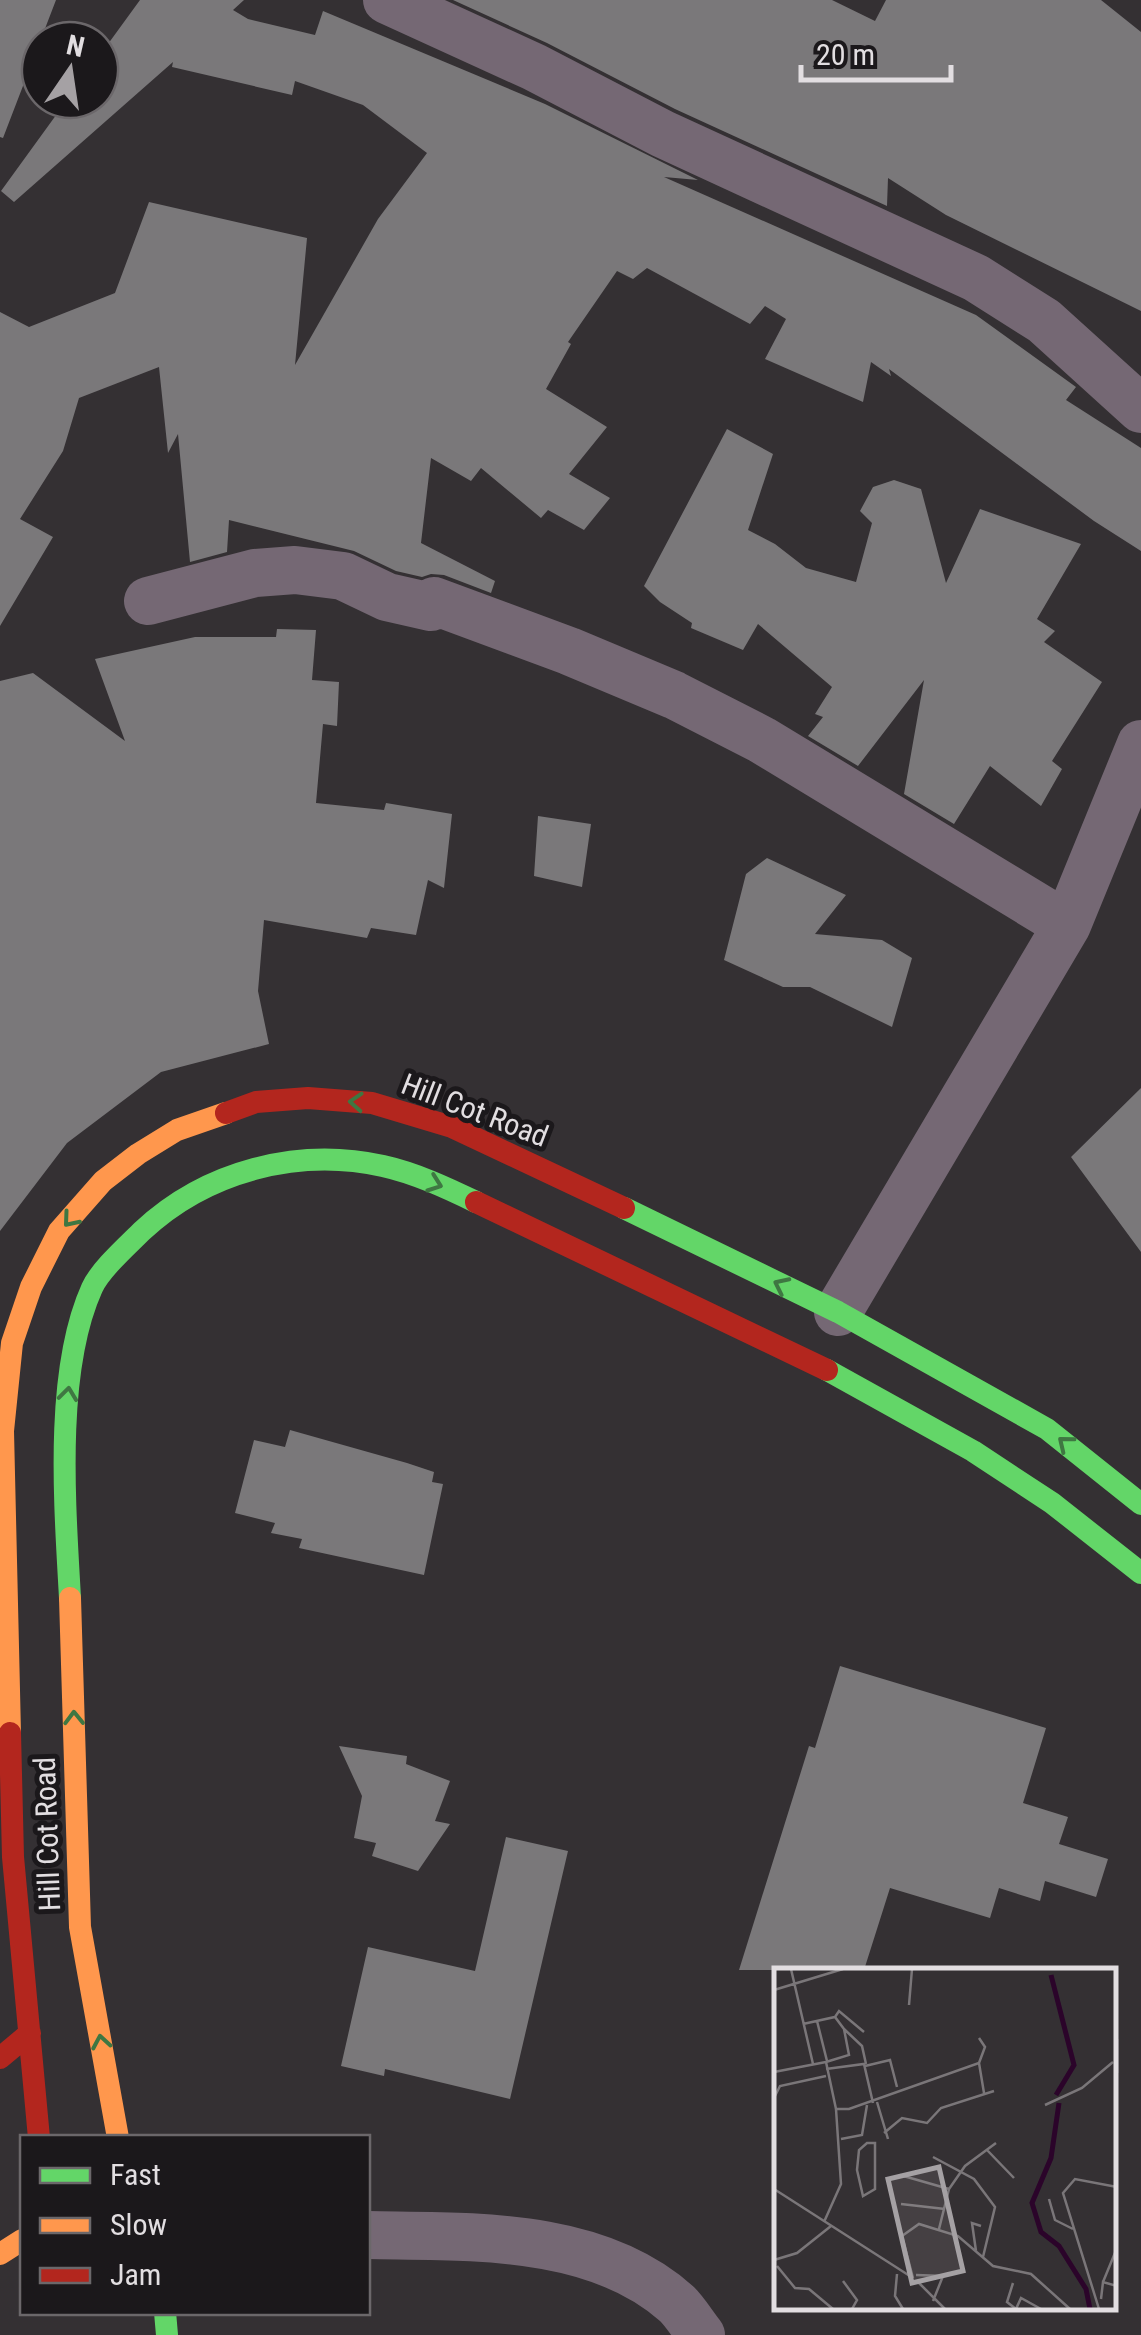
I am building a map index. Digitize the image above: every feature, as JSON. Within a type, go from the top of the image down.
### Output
[{"type":"main road","name":"Hill Cot Road","points":[[39,2135],[14,1857],[3,1432],[12,1343],[31,1287],[60,1232],[102,1181],[177,1130],[256,1102],[308,1098],[372,1103],[452,1127],[838,1312],[1047,1429],[1141,1504]]},
{"type":"main road","name":"Hill Cot Road","points":[[117,2135],[80,1927],[66,1532],[66,1407],[76,1338],[93,1285],[150,1223],[187,1198],[230,1176],[282,1162],[330,1160],[384,1166],[452,1190],[822,1368],[973,1451],[1052,1503],[1141,1573]]},
{"type":"main road","points":[[0,2058],[30,2033]]},
{"type":"main road","points":[[0,2254],[19,2229]]},
{"type":"street","points":[[387,0],[680,142],[976,278],[1044,322],[1141,409]]},
{"type":"street","points":[[148,601],[255,573],[295,570],[343,576],[387,596],[431,607],[434,602],[656,688],[762,740],[1067,925]]},
{"type":"street","points":[[838,1312],[1067,925],[1141,744]]},
{"type":"street","points":[[370,2235],[492,2238],[583,2253],[640,2277],[679,2306],[701,2335]]},
{"type":"building","points":[[0,0],[56,0],[48,20],[20,20],[20,94],[3,138]]},
{"type":"building","points":[[140,0],[244,0],[233,10],[248,19],[315,35],[323,11],[545,104],[698,180],[664,177],[976,315],[1076,387],[1066,400],[1141,448],[1141,551],[1094,521],[889,369],[891,376],[871,362],[863,402],[765,359],[786,319],[765,306],[750,324],[647,268],[633,279],[617,271],[568,342],[571,344],[546,389],[607,427],[569,474],[610,498],[584,530],[548,510],[541,518],[481,468],[471,481],[431,458],[421,543],[495,581],[491,593],[444,575],[422,577],[396,571],[354,551],[229,520],[227,552],[190,562],[178,434],[168,453],[159,367],[79,398],[63,451],[20,519],[53,537],[0,626],[0,312],[29,327],[115,293],[149,202],[307,238],[295,365],[378,219],[427,153],[363,105],[295,81],[292,95],[172,67],[173,62],[120,109],[120,28]]},
{"type":"building","points":[[453,0],[832,0],[875,21],[886,0],[1101,0],[1141,32],[1141,311],[946,215],[888,178],[887,206],[675,109]]},
{"type":"building","points":[[52,120],[107,120],[14,202],[1,191]]},
{"type":"building","points":[[727,429],[773,454],[748,530],[775,544],[806,568],[856,582],[872,523],[860,511],[873,487],[894,480],[921,489],[946,583],[980,509],[1081,544],[1037,619],[1055,631],[1044,642],[1102,682],[1052,761],[1062,769],[1041,806],[990,766],[954,824],[904,794],[924,680],[858,766],[808,736],[823,717],[815,714],[832,687],[758,624],[743,650],[691,628],[692,623],[644,586]]},
{"type":"building","points":[[277,629],[316,630],[312,680],[339,682],[337,726],[323,724],[316,803],[384,810],[386,803],[452,814],[444,888],[428,880],[416,935],[371,928],[367,938],[264,920],[258,991],[269,1044],[161,1072],[67,1143],[0,1231],[0,681],[33,673],[125,741],[95,659],[195,637],[276,637]]},
{"type":"building","points":[[538,816],[591,824],[582,887],[534,876]]},
{"type":"building","points":[[767,858],[846,895],[815,934],[882,940],[912,958],[892,1027],[810,987],[783,987],[724,960],[746,874]]},
{"type":"building","points":[[1141,1088],[1141,1252],[1071,1157]]},
{"type":"building","points":[[290,1430],[434,1472],[432,1482],[443,1484],[424,1575],[299,1548],[302,1539],[271,1533],[275,1523],[235,1513],[254,1440],[285,1447]]},
{"type":"building","points":[[840,1666],[1046,1728],[1023,1803],[1068,1817],[1059,1844],[1108,1859],[1096,1897],[1045,1881],[1040,1901],[999,1888],[990,1918],[890,1888],[865,1968],[739,1970],[809,1746],[815,1748]]},
{"type":"building","points":[[339,1746],[407,1756],[406,1764],[450,1781],[435,1821],[450,1824],[418,1871],[372,1856],[376,1843],[354,1838],[362,1796]]},
{"type":"building","points":[[506,1837],[568,1851],[510,2099],[385,2069],[384,2076],[341,2066],[368,1947],[475,1971]]},
{"type":"traffic: fast","points":[[70,1598],[65,1440],[72,1359],[92,1288],[114,1258],[167,1210],[195,1193],[224,1179],[286,1162],[351,1161],[383,1166],[476,1202]]},
{"type":"traffic: fast","points":[[624,1208],[838,1312],[1047,1429],[1141,1504]]},
{"type":"traffic: fast","points":[[827,1370],[973,1451],[1052,1503],[1141,1573]]},
{"type":"traffic: fast","points":[[165,2315],[167,2335]]},
{"type":"traffic: slow","points":[[10,1733],[3,1431],[12,1343],[31,1287],[59,1231],[103,1181],[177,1130],[226,1113]]},
{"type":"traffic: slow","points":[[70,1598],[80,1927],[117,2135]]},
{"type":"traffic: slow","points":[[0,2254],[20,2241]]},
{"type":"traffic: jam","points":[[226,1113],[256,1102],[308,1098],[372,1103],[452,1127],[624,1208]]},
{"type":"traffic: jam","points":[[476,1202],[827,1370]]},
{"type":"traffic: jam","points":[[10,1733],[13,1857],[39,2135]]},
{"type":"traffic: jam","points":[[0,2058],[30,2033]]}]
